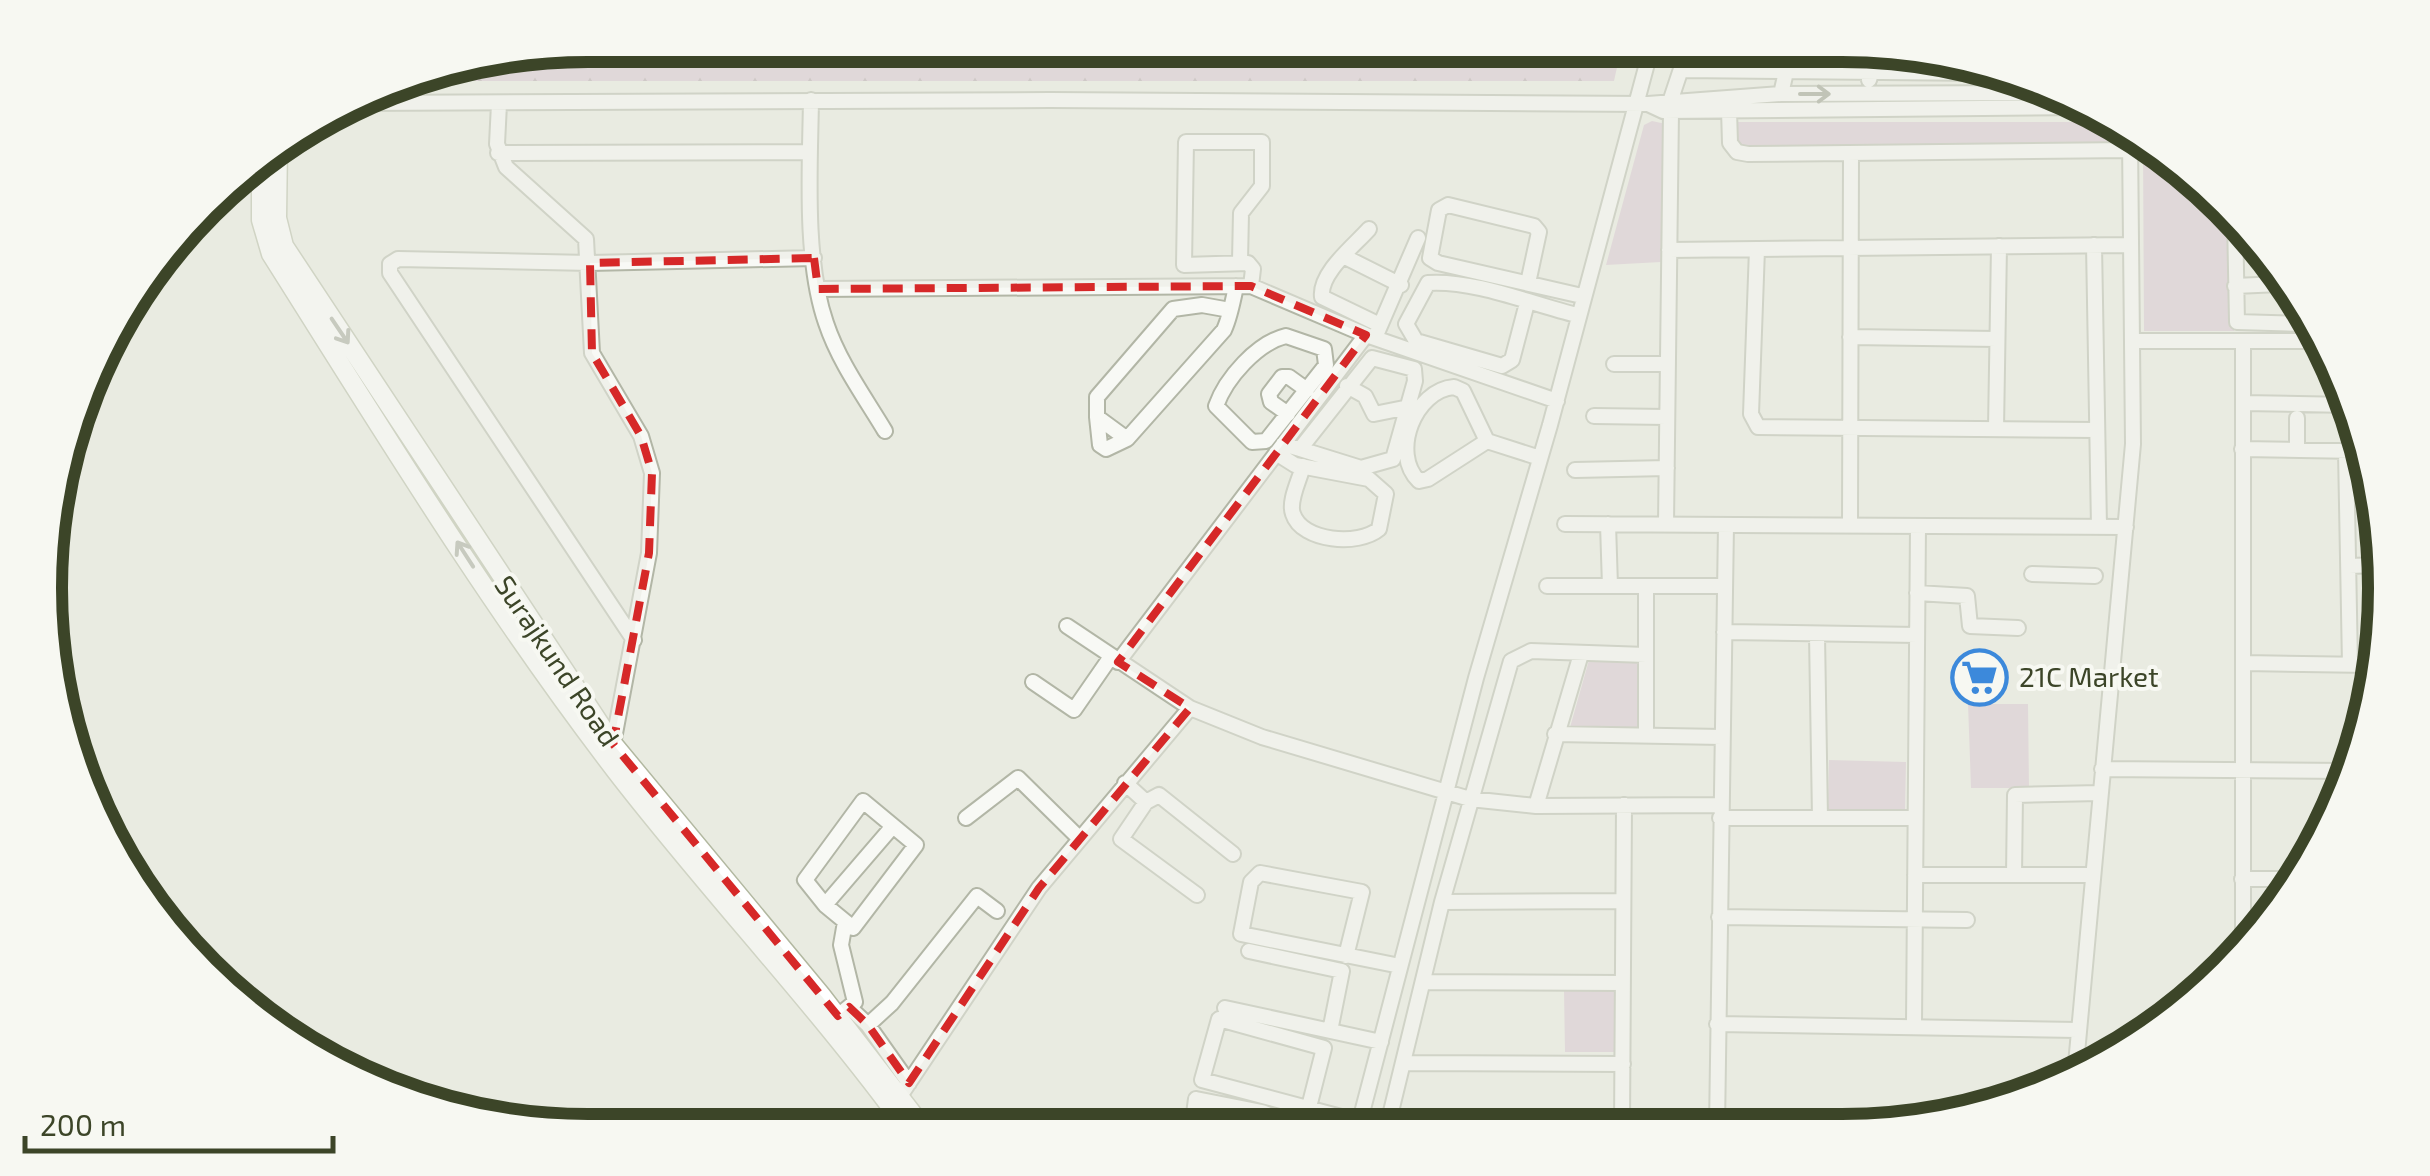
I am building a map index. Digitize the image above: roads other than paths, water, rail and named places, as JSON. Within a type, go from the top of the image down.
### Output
[{"type":"main road","name":"Surajkund Road","points":[[278,164],[277,218],[292,259],[613,744],[843,1011],[905,1090],[917,1114]]},
{"type":"main road","name":"Surajkund Road","points":[[261,177],[260,220],[270,254],[482,580],[618,773],[847,1048],[896,1114]]},
{"type":"street","points":[[1362,1114],[1445,791],[1582,296],[1642,104],[1649,62]]},
{"type":"street","points":[[1666,524],[1670,105],[1684,62]]},
{"type":"street","points":[[1781,94],[1788,62]]},
{"type":"street","points":[[1864,94],[1873,64]]},
{"type":"street","points":[[1682,70],[1946,73]]},
{"type":"street","points":[[1970,93],[1975,79]]},
{"type":"street","points":[[1670,105],[1781,94],[2017,92]]},
{"type":"street","points":[[811,100],[818,290],[840,358],[885,431]]},
{"type":"street","points":[[387,103],[811,100],[1642,104],[1728,110],[2052,107]]},
{"type":"street","points":[[499,104],[498,153],[511,173],[579,230],[589,247],[592,353],[642,436],[652,472],[649,553],[613,744]]},
{"type":"street","points":[[1728,110],[1730,143],[1737,152],[1851,154],[2125,145]]},
{"type":"street","points":[[1230,310],[1202,305],[1173,309],[1097,397],[1097,418],[1127,439],[1224,330],[1230,310],[1253,269],[1240,261],[1184,264],[1186,142],[1262,142],[1262,186],[1241,212],[1240,261]]},
{"type":"street","points":[[2076,1058],[2126,527],[2133,340],[2130,149]]},
{"type":"street","points":[[498,153],[810,152]]},
{"type":"street","points":[[1850,525],[1851,154]]},
{"type":"street","points":[[1528,283],[1539,232],[1534,226],[1448,205],[1439,210],[1430,258],[1528,283],[1582,296]]},
{"type":"street","points":[[1369,230],[1321,287],[1322,296],[1373,333]]},
{"type":"street","points":[[1033,682],[1074,710],[1280,448],[1305,399],[1326,365],[1324,349],[1286,336],[1262,346],[1222,390],[1216,406],[1252,442],[1266,441],[1288,414],[1305,399],[1373,333],[1400,285],[1418,238]]},
{"type":"street","points":[[2237,242],[2238,323],[2296,324]]},
{"type":"street","points":[[2094,245],[2100,527]]},
{"type":"street","points":[[1669,250],[2131,245]]},
{"type":"street","points":[[1996,429],[1999,246]]},
{"type":"street","points":[[1756,249],[1754,423],[1762,428],[2098,430]]},
{"type":"street","points":[[1345,257],[1400,285]]},
{"type":"street","points":[[634,640],[389,268],[398,260],[590,263],[814,258]]},
{"type":"street","points":[[1527,302],[1512,360],[1502,366],[1416,340],[1406,324],[1428,282],[1444,282],[1527,302],[1577,315]]},
{"type":"street","points":[[2235,286],[2271,284]]},
{"type":"street","points":[[818,290],[1244,286],[1556,400]]},
{"type":"street","points":[[1850,337],[1998,339]]},
{"type":"street","points":[[2133,340],[2305,341]]},
{"type":"street","points":[[2242,928],[2243,341]]},
{"type":"street","points":[[1280,448],[1300,449],[1361,468],[1384,465],[1393,459],[1400,443],[1416,380],[1414,369],[1372,358],[1300,449]]},
{"type":"street","points":[[1614,364],[1668,364]]},
{"type":"street","points":[[1288,414],[1271,402],[1268,394],[1274,385],[1288,377],[1305,399]]},
{"type":"street","points":[[1347,386],[1365,396],[1371,413],[1409,407]]},
{"type":"street","points":[[1487,441],[1428,479],[1419,481],[1413,476],[1407,461],[1418,409],[1444,388],[1463,391],[1487,441],[1540,458]]},
{"type":"street","points":[[2242,402],[2334,405]]},
{"type":"street","points":[[1594,416],[1667,416]]},
{"type":"street","points":[[2297,418],[2297,450]]},
{"type":"street","points":[[1280,448],[1303,466],[1380,484],[1386,494],[1379,530],[1356,540],[1313,533],[1301,523],[1292,508],[1303,466]]},
{"type":"street","points":[[2242,449],[2350,451]]},
{"type":"street","points":[[2350,665],[2352,460]]},
{"type":"street","points":[[1575,470],[1667,468]]},
{"type":"street","points":[[1565,524],[2126,527]]},
{"type":"street","points":[[1608,524],[1610,586]]},
{"type":"street","points":[[1717,1114],[1726,525]]},
{"type":"street","points":[[1914,1024],[1918,526]]},
{"type":"street","points":[[2349,566],[2367,565]]},
{"type":"street","points":[[2032,574],[2095,576]]},
{"type":"street","points":[[1547,586],[1725,586]]},
{"type":"street","points":[[1646,586],[1646,735]]},
{"type":"street","points":[[1917,593],[1967,596],[1970,626],[2018,628]]},
{"type":"street","points":[[1066,626],[1190,708],[1262,736],[1470,799],[1536,806],[1624,806],[1820,818],[1916,818]]},
{"type":"street","points":[[1724,632],[1917,635]]},
{"type":"street","points":[[1817,634],[1820,818]]},
{"type":"street","points":[[1390,1114],[1442,902],[1514,655],[1530,651],[1646,654]]},
{"type":"street","points":[[1536,806],[1581,654]]},
{"type":"street","points":[[2244,664],[2362,665]]},
{"type":"street","points":[[845,922],[841,945],[855,1002],[843,1011],[868,1025],[905,1090],[1078,837],[1190,708]]},
{"type":"street","points":[[1555,734],[1722,737]]},
{"type":"street","points":[[2102,769],[2334,771]]},
{"type":"street","points":[[966,818],[1018,778],[1078,837]]},
{"type":"street","points":[[1125,783],[1146,802]]},
{"type":"street","points":[[2014,875],[2015,794],[2099,793]]},
{"type":"street","points":[[1196,895],[1121,839],[1146,802],[1159,795],[1233,854]]},
{"type":"street","points":[[863,801],[916,846],[853,928],[825,905],[806,880],[863,801]]},
{"type":"street","points":[[1622,1114],[1624,806]]},
{"type":"street","points":[[825,905],[893,826]]},
{"type":"street","points":[[1346,956],[1362,892],[1260,873],[1251,882],[1241,934],[1293,938],[1346,956],[1400,966]]},
{"type":"street","points":[[1915,875],[2092,875]]},
{"type":"street","points":[[2242,879],[2279,880]]},
{"type":"street","points":[[868,1025],[892,1003],[977,896],[997,911]]},
{"type":"street","points":[[1442,902],[1623,901]]},
{"type":"street","points":[[1719,917],[1967,920]]},
{"type":"street","points":[[1249,951],[1342,971],[1330,1031]]},
{"type":"street","points":[[1423,982],[1623,983]]},
{"type":"street","points":[[1225,1008],[1382,1042]]},
{"type":"street","points":[[1309,1107],[1324,1048],[1219,1019],[1202,1080],[1328,1114]]},
{"type":"street","points":[[1717,1024],[1914,1024],[2077,1030]]},
{"type":"street","points":[[1403,1063],[1623,1064]]},
{"type":"street","points":[[1194,1114],[1196,1100],[1267,1114]]},
{"type":"place","name":"21C Market","points":[[1980,677]]}]
